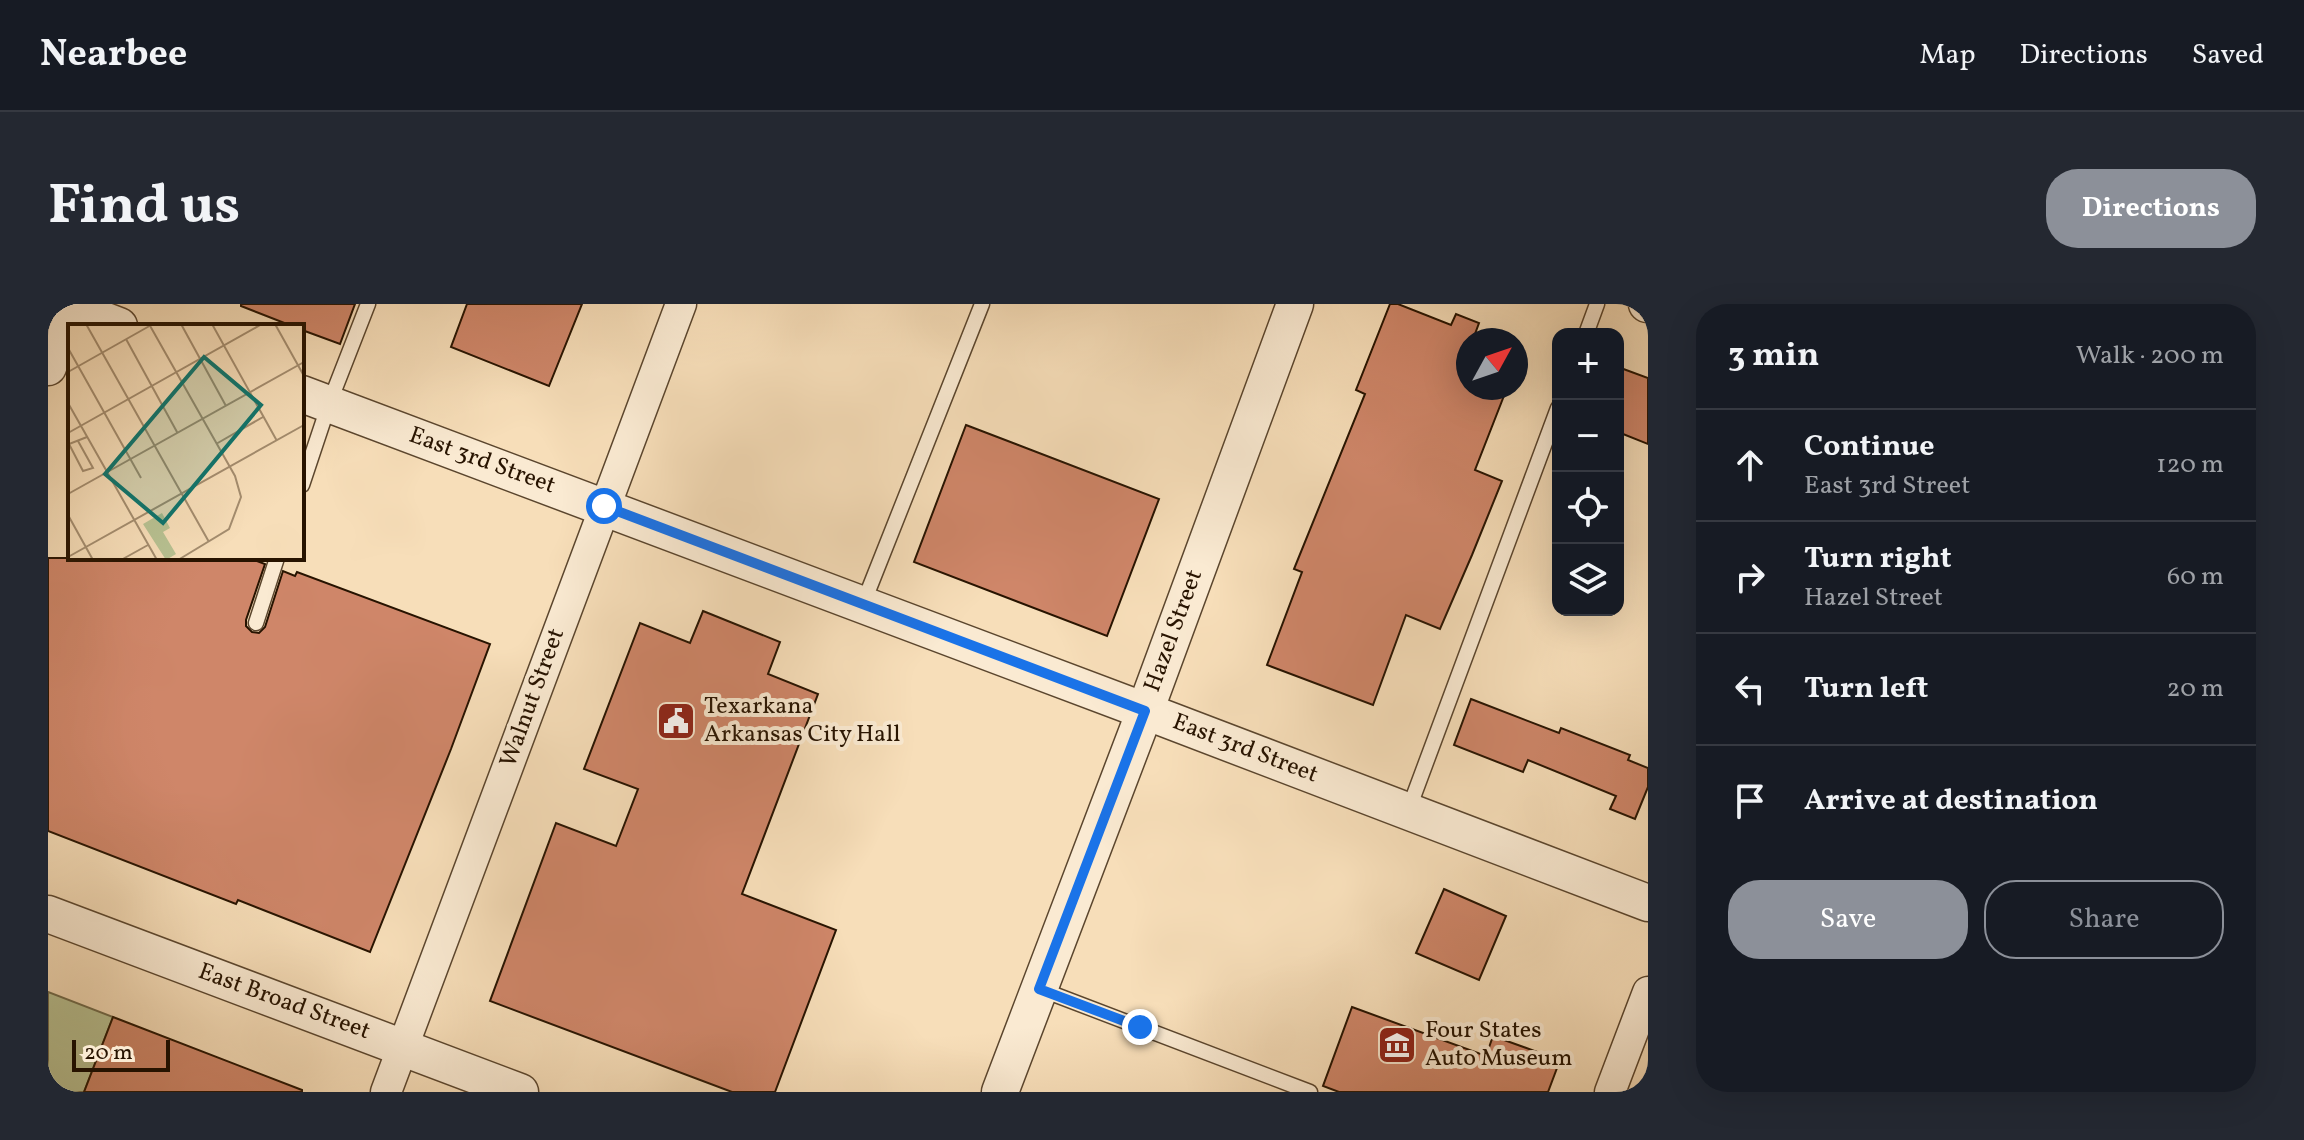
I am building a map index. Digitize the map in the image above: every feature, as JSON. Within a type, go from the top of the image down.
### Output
[{"type":"street","name":"Walnut Street","points":[[386,1092],[681,304]]},
{"type":"street","name":"Hazel Street","points":[[1000,1092],[1295,304]]},
{"type":"street","points":[[48,367],[68,305],[114,324]]},
{"type":"street","name":"East 3rd Street","points":[[316,399],[1648,903]]},
{"type":"street","name":"East Broad Street","points":[[48,914],[520,1092]]},
{"type":"street","points":[[1610,1092],[1648,992]]},
{"type":"lane","points":[[304,473],[316,399],[368,304]]},
{"type":"lane","points":[[863,604],[982,304]]},
{"type":"lane","points":[[1588,328],[1597,304]]},
{"type":"lane","points":[[1407,811],[1552,424]]},
{"type":"lane","points":[[256,623],[276,560]]},
{"type":"lane","points":[[1039,989],[1310,1092]]},
{"type":"green space","points":[[48,992],[113,1017],[84,1092],[48,1092]]},
{"type":"building","points":[[355,304],[340,344],[304,331],[304,324],[287,324],[241,306]]},
{"type":"building","points":[[467,304],[582,304],[549,386],[451,347]]},
{"type":"building","points":[[1390,304],[1398,304],[1451,325],[1456,314],[1479,323],[1477,328],[1456,328],[1456,400],[1502,400],[1475,470],[1502,481],[1472,555],[1440,629],[1406,615],[1373,705],[1267,665],[1302,572],[1294,569],[1365,394],[1356,390]]},
{"type":"building","points":[[1624,369],[1648,378],[1648,444],[1624,434]]},
{"type":"building","points":[[966,425],[1159,499],[1107,636],[914,562]]},
{"type":"building","points":[[48,558],[254,560],[265,564],[246,620],[246,626],[252,632],[259,633],[265,627],[283,571],[295,576],[297,572],[490,644],[370,952],[48,831]]},
{"type":"building","points":[[703,611],[780,642],[768,674],[818,694],[742,894],[836,930],[775,1092],[732,1092],[490,1001],[556,823],[616,846],[638,789],[584,769],[640,623],[690,643]]},
{"type":"building","points":[[1471,699],[1559,733],[1561,728],[1630,755],[1628,760],[1648,768],[1648,787],[1635,819],[1610,809],[1616,796],[1528,760],[1523,772],[1454,745]]},
{"type":"building","points":[[1444,889],[1506,916],[1479,980],[1416,953]]},
{"type":"building","name":"Four States Auto Museum","points":[[1352,1007],[1486,1056],[1493,1036],[1543,1054],[1557,1068],[1548,1092],[1339,1092],[1323,1086]]},
{"type":"building","points":[[113,1017],[302,1090],[302,1092],[84,1092]]},
{"type":"place","name":"Texarkana Arkansas City Hall","points":[[676,721]]},
{"type":"place","name":"Four States Auto Museum","points":[[1397,1045]]},
{"type":"route","points":[[604,506],[1145,711],[1039,989],[1140,1027]]}]
